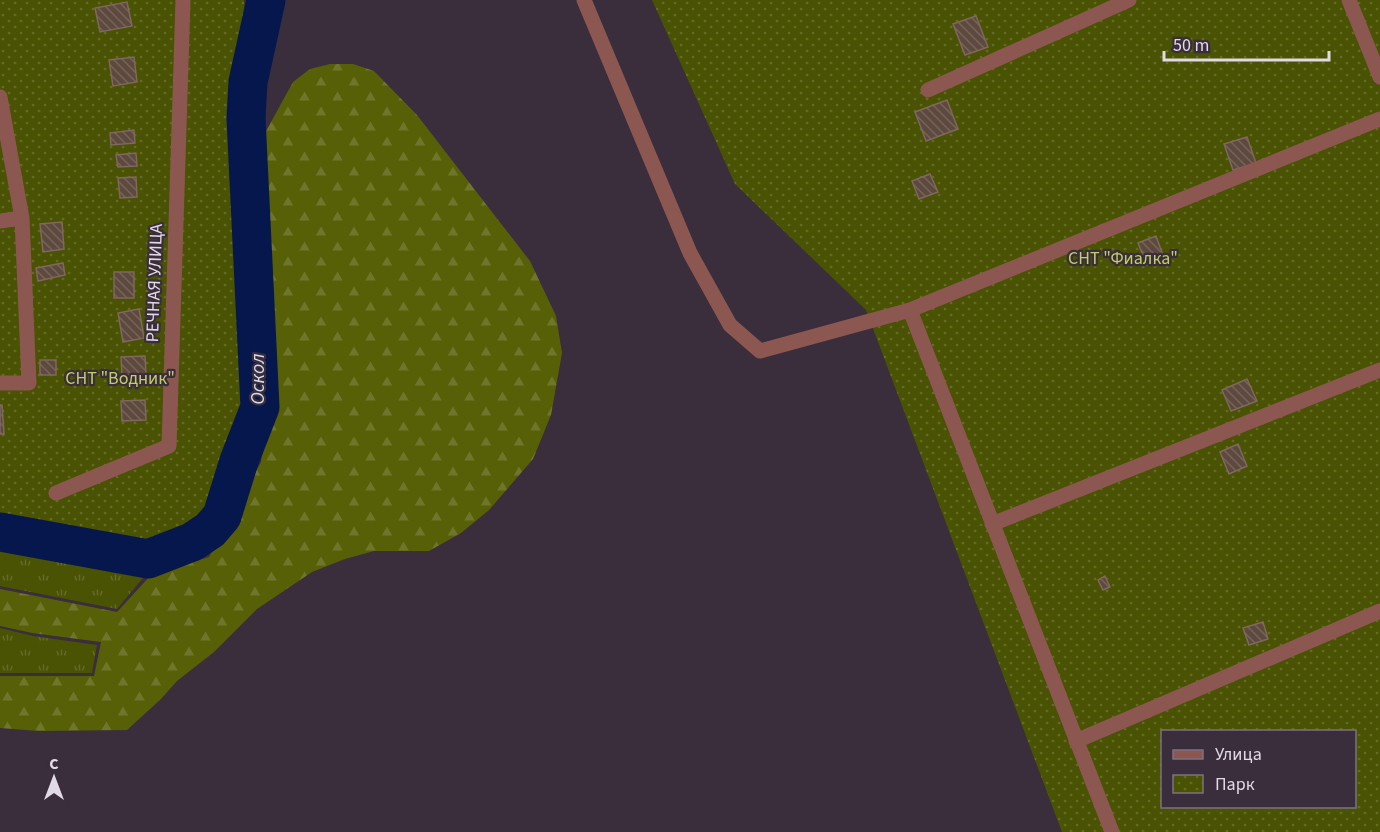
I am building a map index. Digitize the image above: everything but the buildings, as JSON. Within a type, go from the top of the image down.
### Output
[{"type":"lane","name":"РЕЧНАЯ УЛИЦА","points":[[56,493],[169,446],[183,0]]},
{"type":"lane","points":[[584,0],[690,253],[730,325],[760,351],[910,310],[1380,119]]},
{"type":"lane","points":[[928,90],[1130,0]]},
{"type":"lane","points":[[1350,0],[1380,77]]},
{"type":"lane","points":[[0,97],[22,218],[29,383],[0,383]]},
{"type":"lane","points":[[0,221],[22,218]]},
{"type":"lane","points":[[910,310],[1112,832]]},
{"type":"lane","points":[[992,524],[1380,370]]},
{"type":"lane","points":[[1076,741],[1380,610]]},
{"type":"green space","name":"СНТ \"Водник\"","points":[[0,0],[244,0],[246,40],[232,80],[230,108],[241,404],[228,461],[212,509],[193,527],[167,538],[130,542],[0,521]]},
{"type":"green space","name":"СНТ \"Фиалка\"","points":[[652,0],[1380,0],[1380,832],[1062,832],[866,310],[735,184]]},
{"type":"green space","points":[[330,64],[353,64],[374,71],[417,115],[530,261],[556,316],[562,353],[551,415],[533,459],[489,510],[461,533],[429,551],[374,551],[312,572],[257,609],[214,652],[177,681],[127,730],[39,731],[0,728],[0,676],[94,676],[101,642],[32,633],[0,626],[0,589],[117,612],[152,574],[209,557],[261,462],[273,287],[271,250],[254,192],[259,144],[293,82],[310,69]]},
{"type":"green space","points":[[0,542],[148,572],[117,609],[0,586]]},
{"type":"green space","points":[[0,628],[33,636],[97,645],[92,673],[0,673]]},
{"type":"waterway","name":"Оскол","points":[[0,532],[148,559],[192,542],[210,530],[222,516],[239,461],[260,407],[246,118],[248,82],[266,0]]}]
